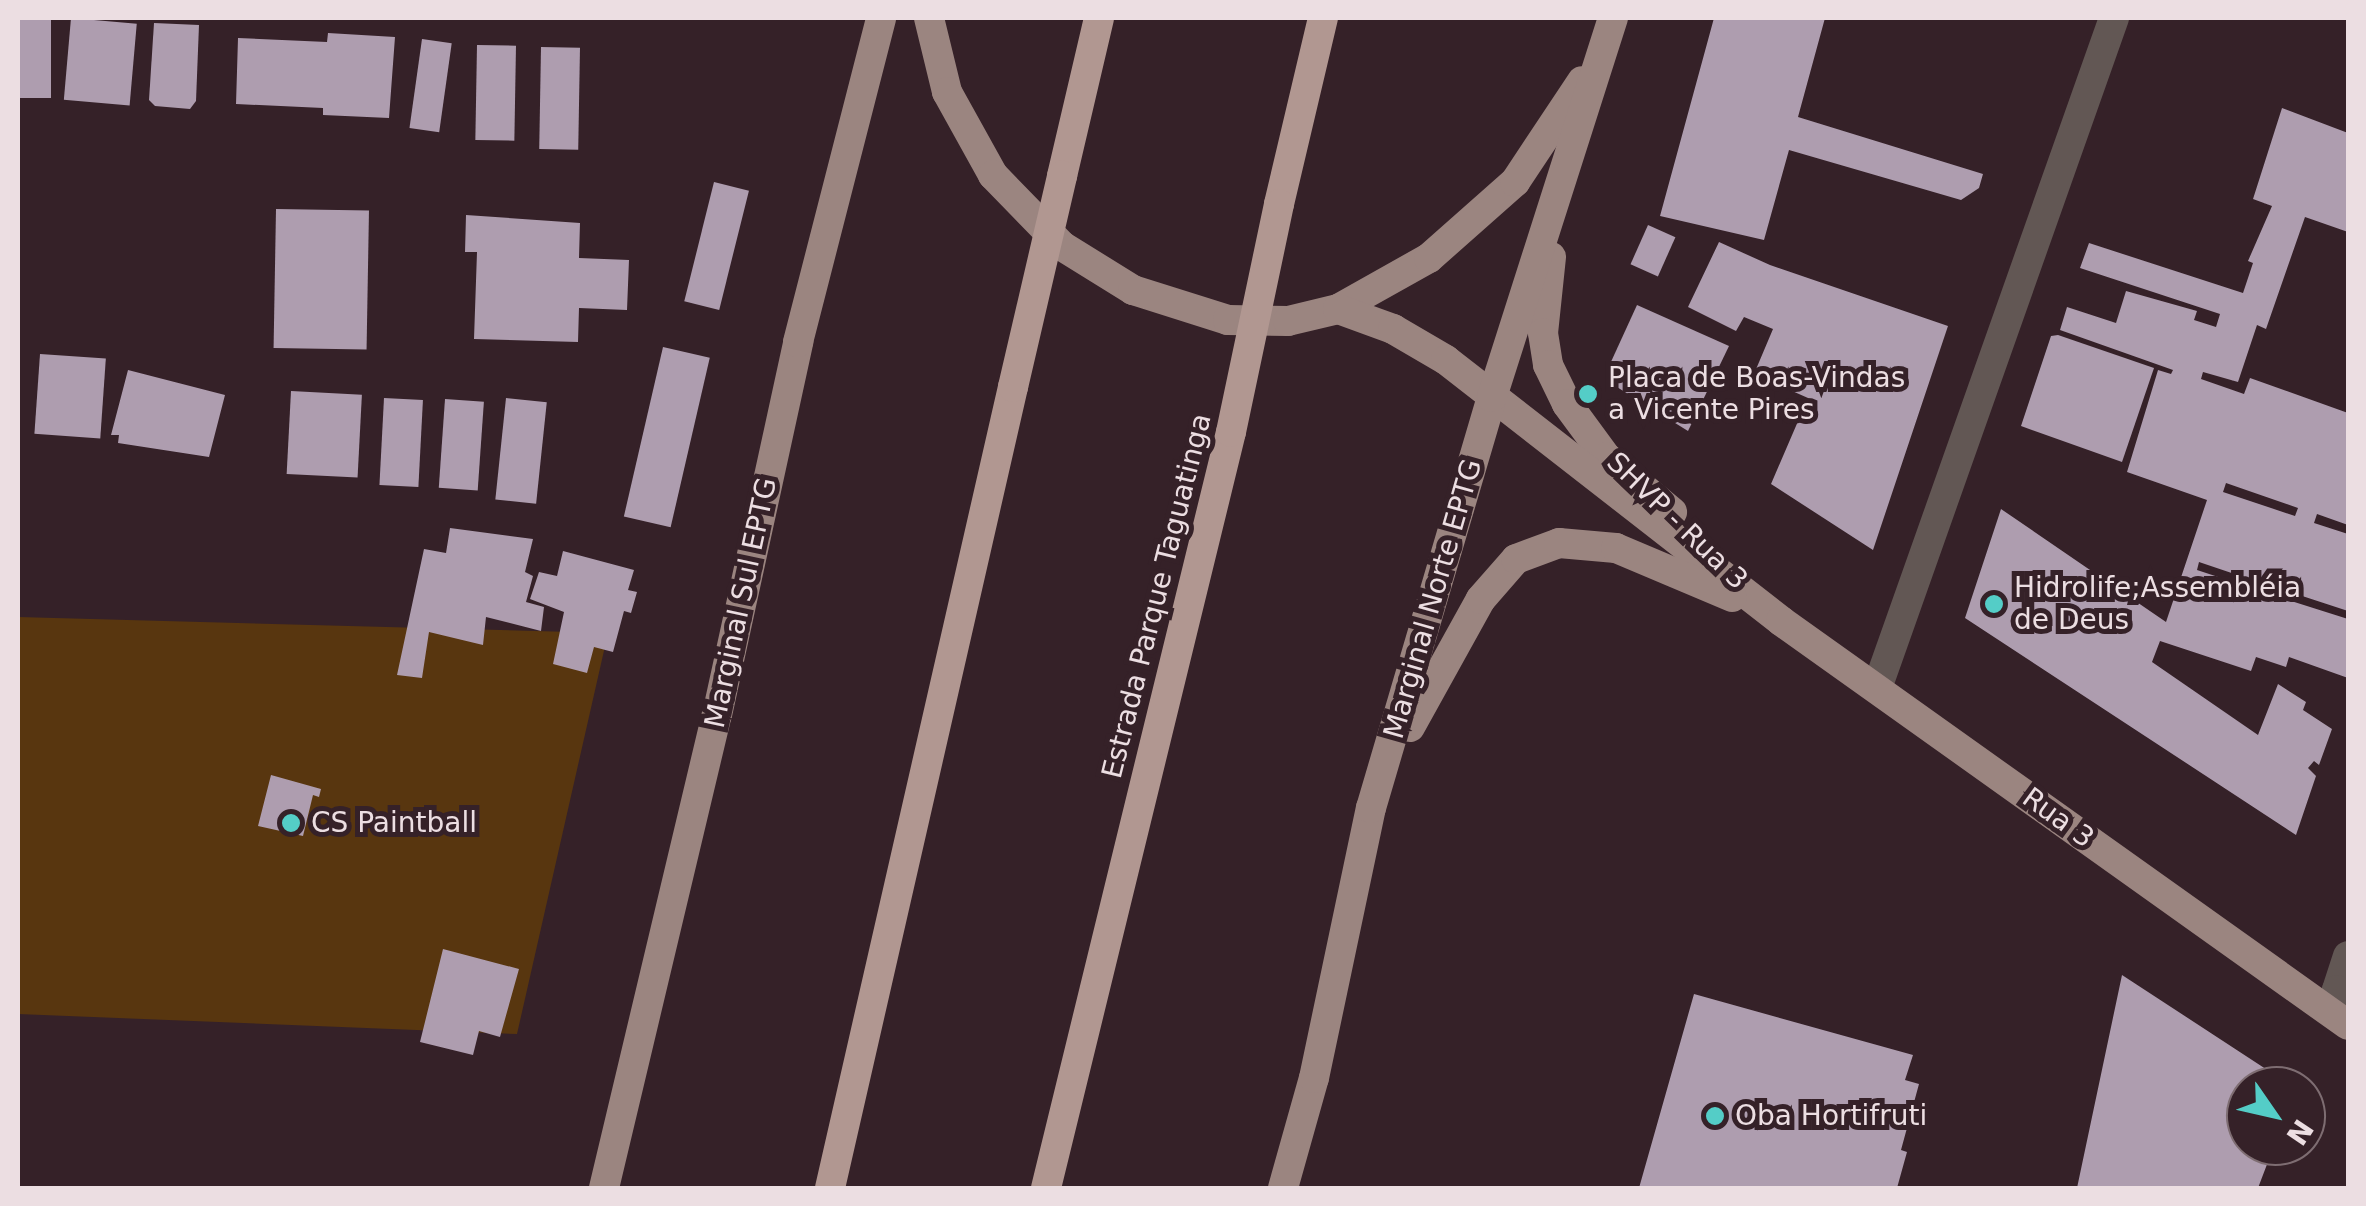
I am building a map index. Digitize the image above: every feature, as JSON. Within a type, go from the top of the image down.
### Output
[{"type":"highway","points":[[830,1188],[1099,18]]},
{"type":"highway","name":"Estrada Parque Taguatinga","points":[[1046,1188],[1231,432],[1278,204],[1323,18]]},
{"type":"main road","name":"Marginal Sul EPTG","points":[[604,1188],[716,715],[798,342],[881,18]]},
{"type":"main road","points":[[929,18],[947,92],[993,175],[1062,246],[1133,290],[1228,320],[1288,321],[1338,308],[1429,258],[1515,182],[1604,50]]},
{"type":"main road","name":"Marginal Norte EPTG","points":[[1282,1188],[1314,1078],[1371,808],[1492,398],[1612,18]]},
{"type":"main road","name":"SHVP - Rua 3","points":[[1560,186],[1543,333],[1548,364],[1567,404],[1606,456],[1719,554],[1768,611]]},
{"type":"main road","points":[[1338,308],[1394,329],[1446,360],[1768,611]]},
{"type":"main road","name":"SHVP - Rua 3","points":[[1371,808],[1434,678],[1481,599],[1516,559],[1559,543],[1616,548],[1768,611]]},
{"type":"main road","name":"Rua 3","points":[[1768,611],[2348,1024]]},
{"type":"street","points":[[1877,688],[2114,18]]},
{"type":"street","points":[[2348,956],[2337,990],[2348,1014]]},
{"type":"shaded area","name":"CS Paintball","points":[[18,617],[608,633],[517,1034],[18,1014]]},
{"type":"building","points":[[18,18],[51,18],[51,98],[18,98]]},
{"type":"building","points":[[71,18],[137,24],[130,105],[64,100]]},
{"type":"building","points":[[1714,18],[1825,18],[1798,117],[1983,174],[1979,188],[1961,200],[1789,150],[1764,240],[1660,216]]},
{"type":"building","points":[[154,23],[199,25],[196,101],[190,109],[155,106],[149,100]]},
{"type":"building","points":[[328,33],[395,37],[389,118],[323,115],[323,108],[236,104],[238,38],[327,42]]},
{"type":"building","points":[[422,39],[452,43],[439,132],[409,128]]},
{"type":"building","points":[[477,45],[516,46],[514,141],[475,140]]},
{"type":"building","points":[[541,47],[580,48],[578,150],[539,149]]},
{"type":"building","points":[[2282,108],[2348,133],[2348,232],[2305,217],[2266,329],[2257,325],[2238,382],[2203,372],[2201,379],[2244,394],[2250,378],[2348,413],[2348,525],[2317,514],[2314,523],[2348,534],[2348,611],[2290,592],[2288,600],[2348,619],[2348,678],[2289,657],[2286,667],[2256,657],[2251,671],[2160,641],[2152,662],[2258,735],[2278,684],[2306,702],[2303,710],[2332,729],[2319,765],[2314,761],[2308,768],[2316,776],[2296,835],[1965,618],[2001,509],[2166,622],[2207,500],[2127,472],[2158,370],[2171,374],[2173,370],[2060,330],[2067,307],[2116,323],[2126,291],[2197,311],[2194,320],[2216,327],[2220,314],[2080,268],[2089,243],[2243,293],[2253,263],[2248,261],[2272,206],[2253,199]],"holes":[[[2226,483],[2298,508],[2295,516],[2223,492]],[[2199,562],[2273,587],[2270,594],[2197,570]]]},
{"type":"building","points":[[714,182],[749,191],[719,310],[684,301]]},
{"type":"building","points":[[276,209],[369,211],[367,350],[274,348]]},
{"type":"building","points":[[466,215],[580,223],[579,258],[629,260],[627,310],[579,308],[578,342],[474,339],[477,252],[465,252]]},
{"type":"building","points":[[1648,225],[1675,237],[1658,276],[1631,264]]},
{"type":"building","points":[[1719,242],[1770,265],[1948,326],[1873,550],[1771,484],[1808,398],[1754,374],[1773,329],[1744,317],[1736,331],[1688,307]]},
{"type":"building","points":[[1637,305],[1729,346],[1688,431],[1612,384],[1610,364]]},
{"type":"building","points":[[2058,335],[2154,368],[2122,462],[2021,426],[2051,336]]},
{"type":"building","points":[[663,347],[710,358],[671,527],[624,517]]},
{"type":"building","points":[[40,354],[106,359],[100,438],[34,434]]},
{"type":"building","points":[[128,370],[225,395],[209,457],[118,443],[119,435],[111,435]]},
{"type":"building","points":[[291,391],[362,395],[358,478],[287,474]]},
{"type":"building","points":[[384,398],[423,400],[418,487],[379,485]]},
{"type":"building","points":[[506,398],[547,402],[536,504],[495,499]]},
{"type":"building","points":[[445,399],[484,402],[478,491],[439,488]]},
{"type":"building","points":[[450,528],[533,539],[525,572],[533,576],[526,602],[544,607],[541,631],[486,617],[483,645],[429,632],[422,678],[397,675],[424,549],[446,553]]},
{"type":"building","points":[[563,551],[634,570],[628,590],[637,592],[631,613],[624,611],[613,652],[594,647],[587,673],[553,664],[564,612],[530,599],[539,572],[557,576]]},
{"type":"building","points":[[271,775],[321,789],[319,797],[313,795],[303,836],[258,826]]},
{"type":"building","points":[[443,949],[519,969],[500,1037],[479,1031],[473,1055],[420,1042]]},
{"type":"building","points":[[2122,975],[2261,1066],[2226,1066],[2226,1166],[2266,1166],[2258,1188],[2077,1188]]},
{"type":"building","points":[[1694,994],[1913,1055],[1905,1080],[1919,1084],[1901,1150],[1907,1152],[1897,1188],[1639,1188]]},
{"type":"place","name":"Placa de Boas-Vindas a Vicente Pires","points":[[1588,394]]},
{"type":"place","name":"Hidrolife;Assembléia de Deus","points":[[1994,604]]},
{"type":"place","name":"CS Paintball","points":[[291,823]]},
{"type":"place","name":"Oba Hortifruti","points":[[1715,1116]]}]
